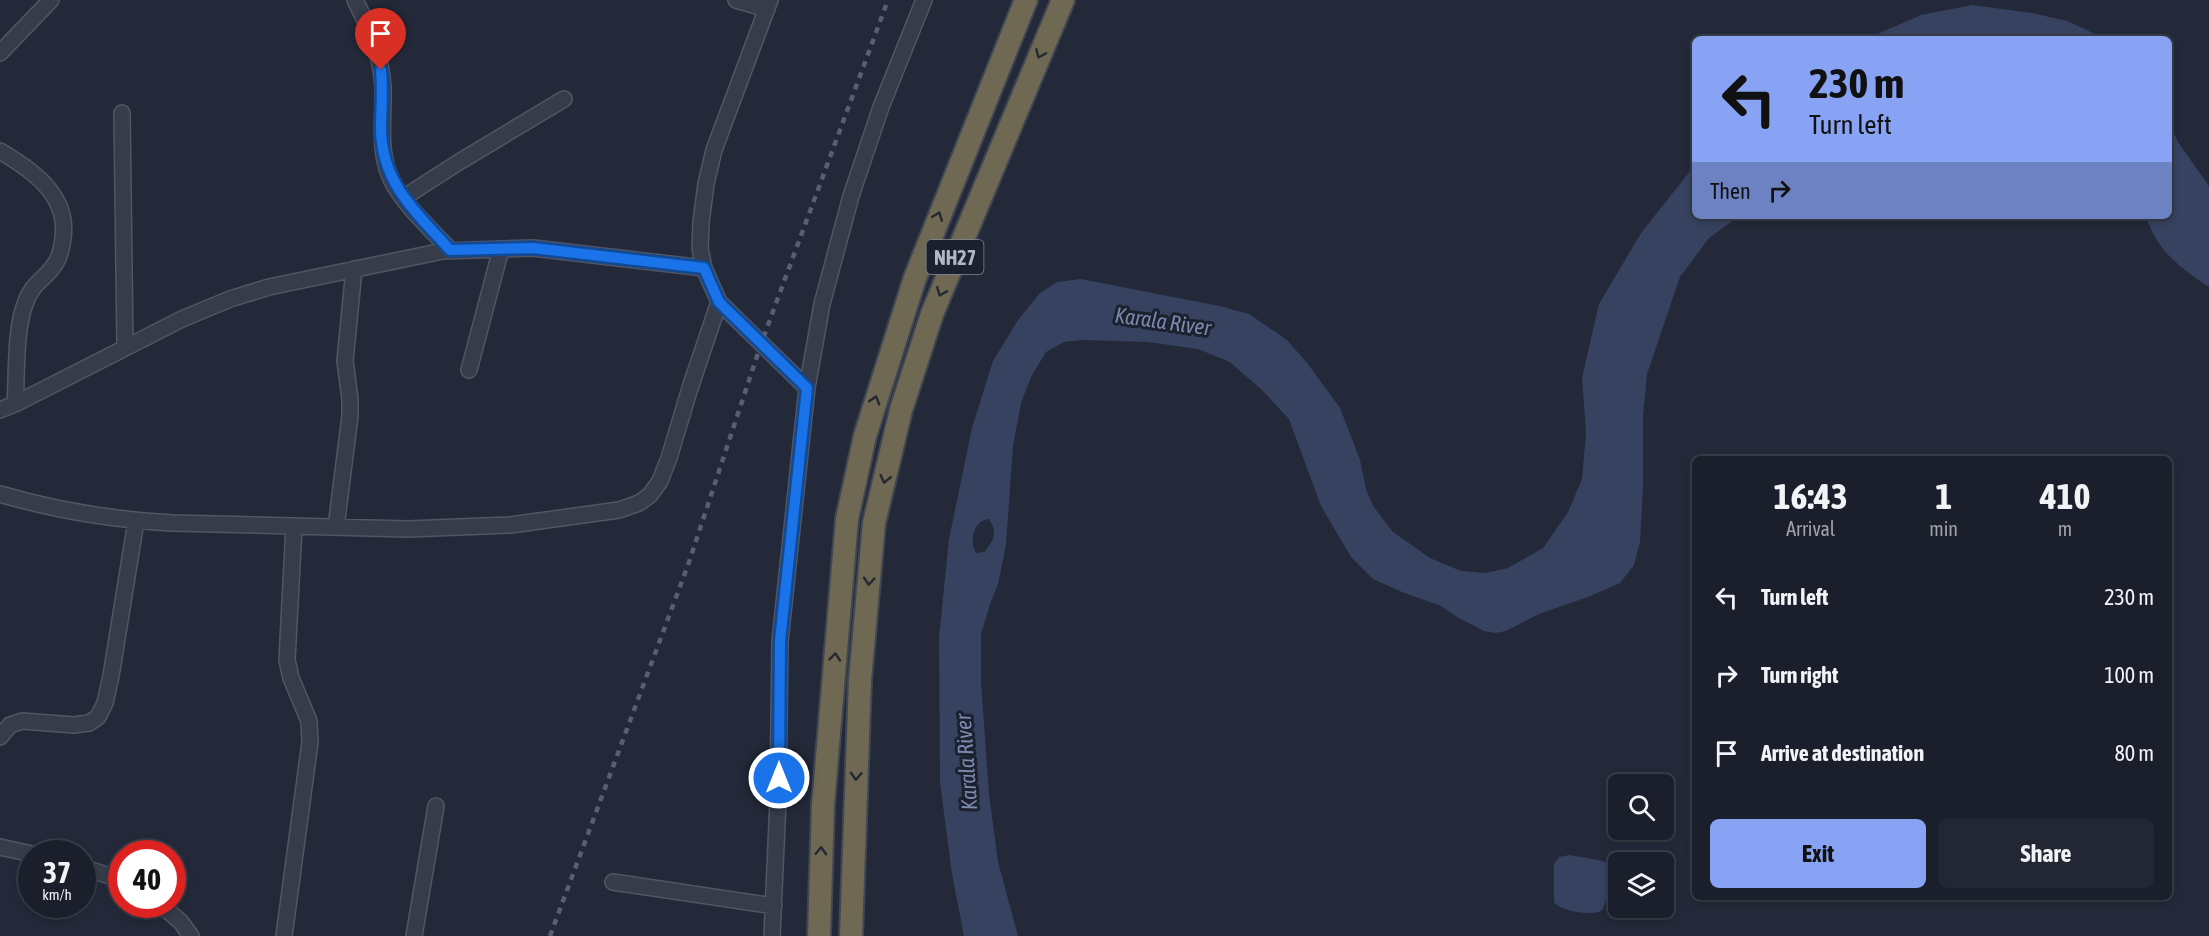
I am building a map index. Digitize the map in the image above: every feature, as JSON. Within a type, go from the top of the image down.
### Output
[{"type":"highway","name":"NH27","points":[[819,936],[823,805],[847,519],[865,436],[915,278],[1026,0]]},
{"type":"highway","name":"NH27","points":[[851,936],[860,680],[874,523],[902,410],[932,314],[1063,0]]},
{"type":"street","points":[[0,53],[51,0]]},
{"type":"street","points":[[355,0],[379,52],[383,88],[381,131],[384,158],[392,182],[403,198],[450,250]]},
{"type":"street","points":[[735,0],[768,4],[714,150],[706,184],[700,248],[704,268],[719,302],[807,388]]},
{"type":"street","points":[[772,936],[778,800],[780,641],[807,388],[822,304],[851,196],[881,107],[924,0]]},
{"type":"street","points":[[403,198],[564,99]]},
{"type":"street","points":[[122,113],[125,348]]},
{"type":"street","points":[[0,151],[22,164],[42,180],[55,197],[63,219],[61,250],[55,265],[35,284],[24,306],[20,321],[15,405]]},
{"type":"street","points":[[0,410],[15,405],[182,319],[230,299],[269,287],[354,269],[450,250],[533,248],[704,268]]},
{"type":"street","points":[[469,370],[501,249]]},
{"type":"street","points":[[336,527],[350,416],[345,361],[354,269]]},
{"type":"street","points":[[0,494],[136,521],[408,529],[510,525],[619,510],[650,495],[660,481],[719,302]]},
{"type":"street","points":[[0,737],[10,725],[22,721],[74,724],[89,723],[98,717],[105,703],[111,676],[136,521]]},
{"type":"street","points":[[284,936],[310,742],[309,721],[291,678],[287,660],[294,525]]},
{"type":"street","points":[[414,936],[436,806]]},
{"type":"street","points":[[0,847],[18,851]]},
{"type":"street","points":[[613,882],[774,906]]},
{"type":"street","points":[[176,918],[191,936]]},
{"type":"water","points":[[1972,5],[2032,13],[2067,21],[2100,36],[1873,36],[1921,15]]},
{"type":"water","points":[[2172,129],[2178,142],[2209,186],[2209,287],[2170,257],[2156,239],[2147,219],[2172,219]]},
{"type":"water","name":"Karala River","points":[[1692,169],[1692,219],[1735,219],[1709,238],[1680,277],[1647,374],[1643,416],[1640,542],[1634,565],[1620,583],[1539,614],[1506,631],[1495,633],[1484,631],[1441,606],[1373,579],[1351,557],[1321,506],[1289,419],[1263,391],[1230,362],[1198,349],[1148,342],[1083,340],[1064,342],[1046,352],[1031,377],[1021,403],[1013,446],[1006,545],[998,584],[981,634],[981,683],[989,794],[998,862],[1018,936],[964,936],[952,874],[940,782],[939,637],[949,539],[972,428],[993,361],[1018,320],[1040,293],[1057,282],[1081,279],[1249,314],[1287,340],[1308,364],[1340,408],[1360,460],[1366,489],[1373,506],[1393,532],[1430,558],[1461,571],[1485,573],[1508,568],[1543,548],[1568,512],[1582,479],[1586,433],[1582,378],[1599,304],[1641,233]],"holes":[[[989,519],[994,536],[990,544],[984,552],[976,553],[973,543],[976,527],[979,523]]]},
{"type":"water","points":[[1570,855],[1606,863],[1606,895],[1602,910],[1592,913],[1577,912],[1562,908],[1554,902],[1554,864],[1559,857]]},
{"type":"railway","points":[[550,936],[688,565],[761,344],[888,0]]},
{"type":"route","points":[[381,70],[383,88],[381,131],[384,158],[392,182],[403,198],[450,250],[533,248],[704,268],[719,302],[807,388],[790,529],[780,641],[779,778]]}]
